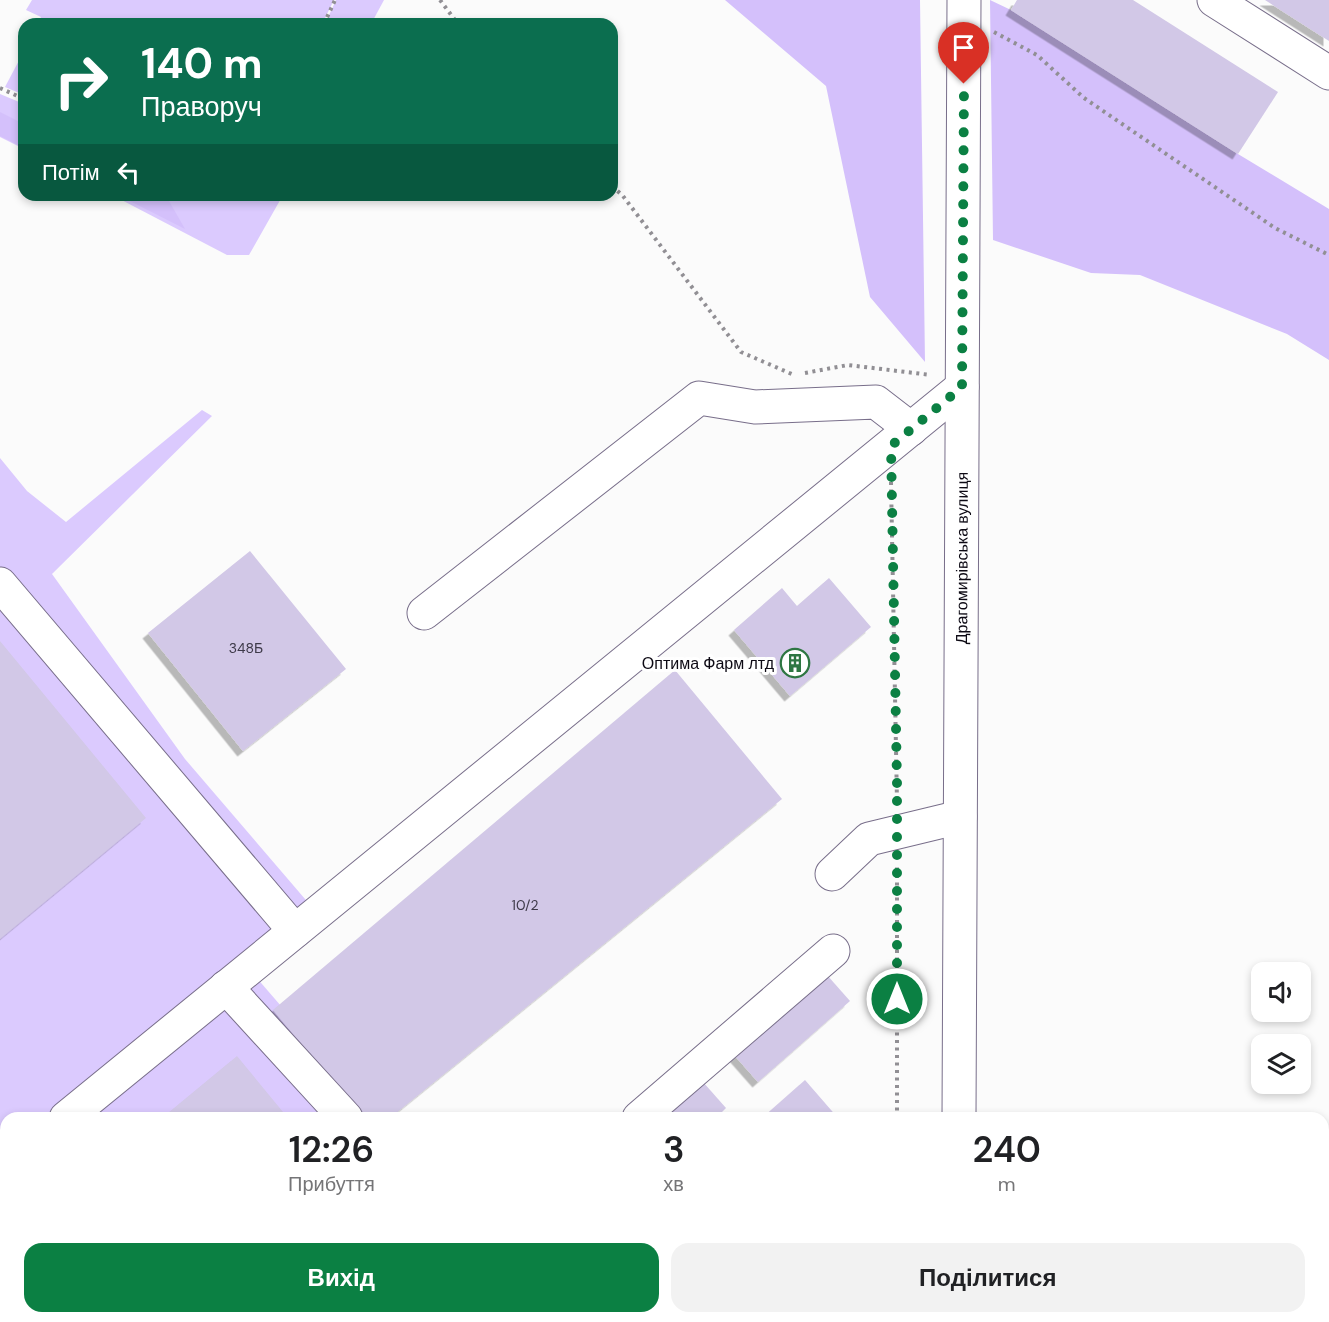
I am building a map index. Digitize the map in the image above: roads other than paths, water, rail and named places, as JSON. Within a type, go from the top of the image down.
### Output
[{"type":"street","name":"Драгомирівська вулиця","points":[[959,1112],[964,0]]},
{"type":"street","points":[[1214,0],[1329,73]]},
{"type":"street","points":[[73,1112],[962,387]]},
{"type":"street","points":[[424,613],[699,398],[755,407],[876,402],[901,437]]},
{"type":"street","points":[[0,584],[295,931]]},
{"type":"street","points":[[832,874],[869,839],[960,817]]},
{"type":"street","points":[[646,1112],[833,951]]},
{"type":"street","points":[[226,987],[341,1112]]},
{"type":"place","name":"Оптима Фарм лтд","points":[[795,663]]}]
